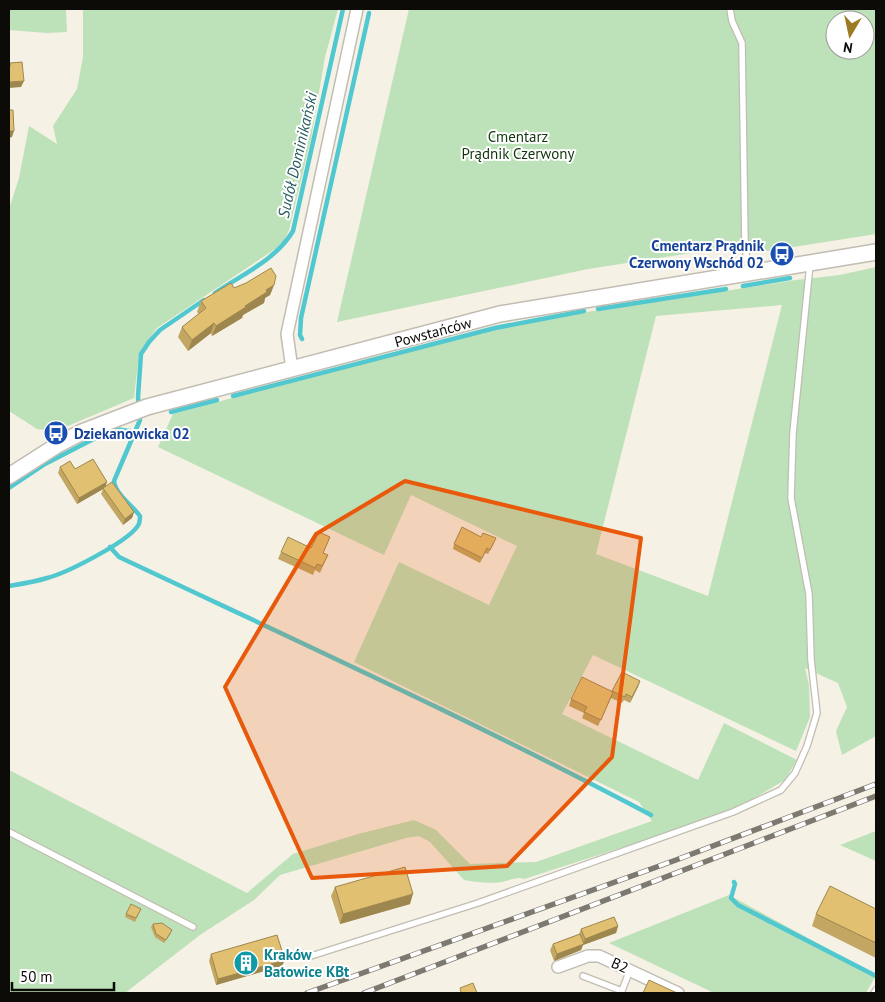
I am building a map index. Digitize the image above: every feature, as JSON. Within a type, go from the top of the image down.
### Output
[{"type":"street","points":[[292,369],[287,334],[358,9]]},
{"type":"street","name":"Powstańców","points":[[9,476],[44,453],[82,432],[147,407],[500,314],[876,252]]},
{"type":"street","name":"B2","points":[[558,968],[588,956],[599,956],[678,993]]},
{"type":"lane","points":[[730,9],[732,21],[742,43],[745,244],[749,274]]},
{"type":"lane","points":[[311,956],[478,903],[734,812],[781,790],[795,773],[807,746],[817,713],[811,660],[808,594],[791,498],[793,433],[810,264]]},
{"type":"lane","points":[[9,832],[193,927]]},
{"type":"lane","points":[[583,976],[621,992],[630,970]]},
{"type":"highlighted area","points":[[405,481],[641,538],[612,757],[507,866],[312,878],[225,687],[316,534]]},
{"type":"green space","points":[[9,9],[66,9],[67,32],[47,33],[9,30]]},
{"type":"green space","points":[[83,9],[338,9],[325,57],[311,139],[289,230],[285,239],[275,249],[157,328],[139,353],[134,398],[56,431],[37,429],[9,411],[9,209],[19,178],[29,126],[57,144],[53,126],[77,89],[83,57]]},
{"type":"green space","name":"Cmentarz Prądnik Czerwony","points":[[409,9],[876,9],[876,234],[768,251],[749,244],[588,269],[337,322]]},
{"type":"green space","points":[[876,267],[876,736],[842,755],[836,731],[847,707],[838,683],[805,668],[809,685],[810,717],[796,751],[593,655],[562,714],[698,780],[724,723],[797,760],[785,780],[746,803],[661,835],[524,879],[515,878],[491,883],[464,880],[430,842],[419,836],[406,838],[280,875],[254,900],[200,935],[125,993],[9,993],[9,770],[247,893],[293,854],[358,834],[414,820],[436,830],[470,864],[536,862],[652,821],[639,802],[354,662],[399,562],[489,605],[517,546],[411,495],[384,555],[158,447],[173,414],[501,325],[840,275]],"holes":[[[782,305],[708,596],[596,554],[656,316]]]},
{"type":"green space","points":[[876,831],[876,861],[840,845]]},
{"type":"green space","points":[[729,895],[876,975],[866,993],[714,993],[609,943]]},
{"type":"building","points":[[22,62],[24,81],[9,82],[10,63]]},
{"type":"building","points":[[9,110],[13,110],[14,131],[9,131]]},
{"type":"building","points":[[271,268],[276,276],[274,285],[266,290],[267,292],[216,326],[214,323],[192,340],[182,327],[206,308],[201,301],[231,283],[234,288]]},
{"type":"building","points":[[93,459],[107,482],[79,498],[60,467],[70,461],[75,469]]},
{"type":"building","points":[[112,482],[134,512],[125,519],[103,488]]},
{"type":"building","points":[[462,527],[481,537],[483,533],[496,538],[490,550],[487,548],[482,558],[454,544]]},
{"type":"building","points":[[319,532],[330,537],[323,553],[328,555],[322,566],[317,564],[315,568],[281,552],[288,537],[311,548]]},
{"type":"building","points":[[622,672],[640,681],[632,697],[626,694],[625,697],[612,691]]},
{"type":"building","points":[[582,677],[613,692],[601,720],[584,712],[587,707],[571,699]]},
{"type":"building","points":[[405,867],[413,894],[343,914],[335,887]]},
{"type":"building","points":[[830,886],[876,909],[876,943],[816,914]]},
{"type":"building","points":[[131,904],[141,909],[136,918],[126,914]]},
{"type":"building","points":[[614,917],[618,926],[585,939],[581,929]]},
{"type":"building","points":[[162,923],[172,930],[166,940],[156,934],[153,924]]},
{"type":"building","points":[[580,934],[584,944],[557,954],[553,944]]},
{"type":"building","name":"Kraków Batowice KBt","points":[[277,935],[285,960],[218,979],[211,954]]},
{"type":"building","points":[[649,980],[677,993],[643,993]]},
{"type":"building","points":[[473,983],[477,993],[459,993],[461,992],[460,988]]},
{"type":"waterway","name":"Sudół Dominikański","points":[[215,293],[268,259],[293,231],[343,9]]},
{"type":"waterway","points":[[302,339],[300,335],[301,318],[369,13]]},
{"type":"waterway","points":[[743,286],[790,278]]},
{"type":"waterway","points":[[598,309],[726,289]]},
{"type":"waterway","name":"Sudół Dominikański","points":[[9,586],[28,583],[68,570],[109,549],[131,534],[138,526],[140,516],[118,491],[114,481],[140,420],[138,397],[141,354],[160,330],[204,300]]},
{"type":"waterway","points":[[233,396],[495,328],[584,311]]},
{"type":"waterway","points":[[171,412],[217,400]]},
{"type":"waterway","points":[[9,488],[45,464],[109,431],[115,429],[136,432]]},
{"type":"waterway","points":[[110,547],[119,557],[453,715],[651,815]]},
{"type":"waterway","points":[[734,882],[731,898],[738,905],[876,976]]},
{"type":"railway","points":[[307,993],[676,860],[876,784]]},
{"type":"railway","points":[[364,993],[876,796]]},
{"type":"place","name":"Cmentarz Prądnik Czerwony Wschód 02","points":[[782,254]]},
{"type":"place","name":"Dziekanowicka 02","points":[[56,433]]},
{"type":"place","name":"Kraków Batowice KBt","points":[[246,963]]}]
